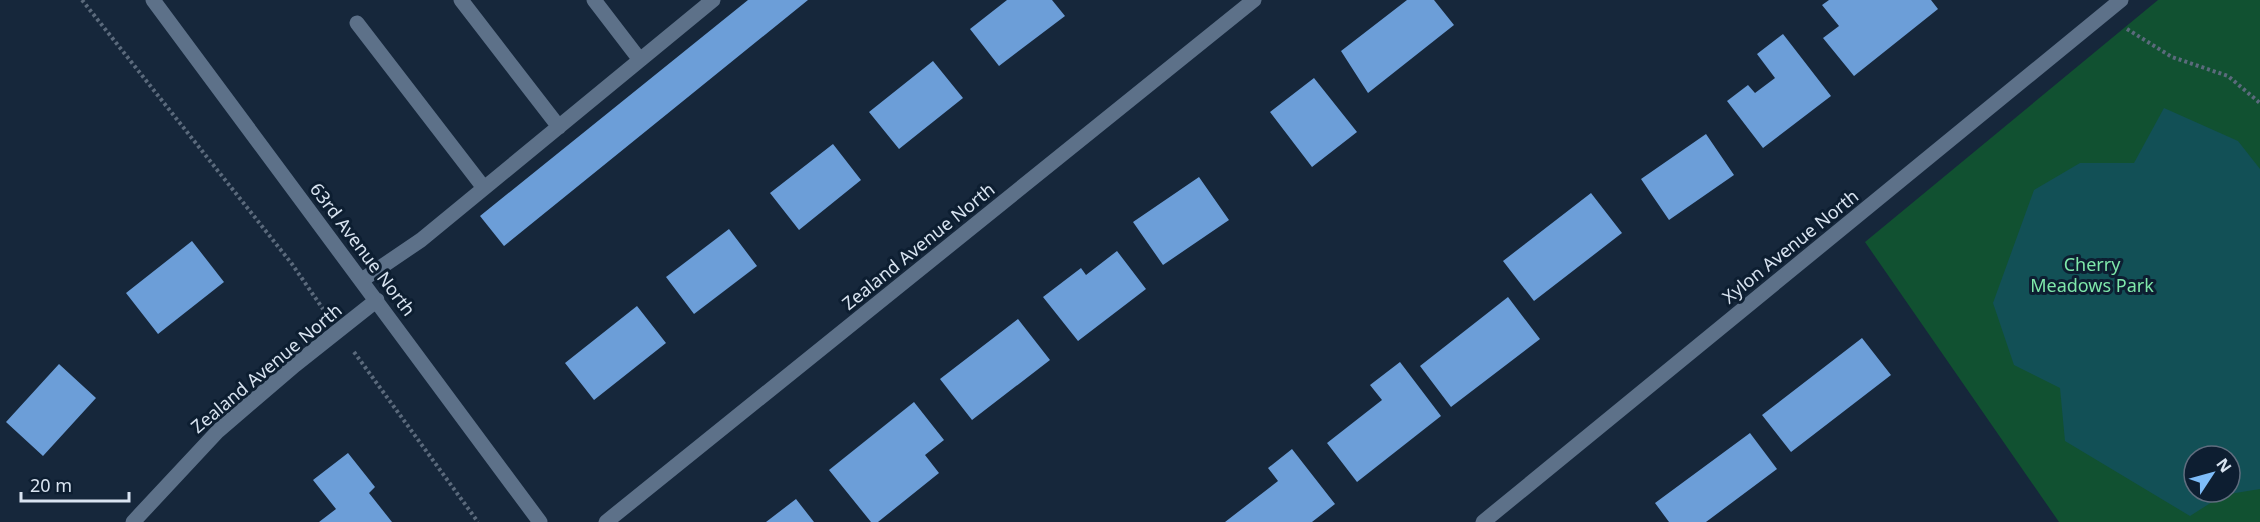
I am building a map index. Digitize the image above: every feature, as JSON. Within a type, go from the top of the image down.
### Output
[{"type":"street","name":"63rd Avenue North","points":[[153,0],[378,300],[540,522]]},
{"type":"street","points":[[460,0],[559,127]]},
{"type":"street","points":[[594,0],[640,60]]},
{"type":"street","points":[[362,280],[421,240],[713,0]]},
{"type":"street","name":"Zealand Avenue North","points":[[606,522],[1254,0]]},
{"type":"street","name":"Xylon Avenue North","points":[[1483,522],[2121,0]]},
{"type":"street","points":[[357,23],[484,188]]},
{"type":"street","name":"Zealand Avenue North","points":[[132,522],[218,431],[338,330],[378,300]]},
{"type":"path","points":[[82,0],[292,264],[478,522]]},
{"type":"path","points":[[2103,14],[2172,57],[2228,76],[2260,103]]},
{"type":"green space","name":"Cherry Meadows Park","points":[[2158,0],[2260,0],[2260,522],[2059,522],[1865,242]]},
{"type":"shaded area","points":[[2164,108],[2238,141],[2260,169],[2260,489],[2242,492],[2242,444],[2182,444],[2182,504],[2209,504],[2190,516],[2065,441],[2060,388],[2014,365],[1993,303],[2034,190],[2080,163],[2134,163]]},
{"type":"building","points":[[748,0],[808,0],[504,246],[480,216]]},
{"type":"building","points":[[1007,0],[1052,0],[1065,16],[999,66],[970,29]]},
{"type":"building","points":[[1407,0],[1434,0],[1454,25],[1368,93],[1341,51]]},
{"type":"building","points":[[1829,0],[1931,0],[1938,9],[1854,76],[1823,38],[1839,26],[1822,5]]},
{"type":"building","points":[[1783,34],[1831,96],[1763,148],[1727,101],[1748,85],[1755,93],[1775,78],[1757,54]]},
{"type":"building","points":[[933,61],[963,98],[899,149],[869,112]]},
{"type":"building","points":[[1314,78],[1357,132],[1312,167],[1270,112]]},
{"type":"building","points":[[1706,134],[1734,175],[1669,220],[1641,179]]},
{"type":"building","points":[[833,144],[861,180],[799,230],[770,193]]},
{"type":"building","points":[[1199,177],[1229,220],[1163,265],[1133,222]]},
{"type":"building","points":[[1591,193],[1622,233],[1534,301],[1503,261]]},
{"type":"building","points":[[729,229],[757,266],[694,314],[666,277]]},
{"type":"building","points":[[192,241],[224,282],[158,334],[126,293]]},
{"type":"building","points":[[1117,251],[1146,289],[1078,341],[1043,297],[1081,268],[1086,275]]},
{"type":"building","points":[[1508,297],[1540,339],[1451,407],[1420,366]]},
{"type":"building","points":[[637,306],[666,343],[594,400],[565,363]]},
{"type":"building","points":[[1018,319],[1050,360],[972,420],[940,379]]},
{"type":"building","points":[[1862,338],[1891,375],[1791,452],[1762,415]]},
{"type":"building","points":[[1400,362],[1441,416],[1357,482],[1327,443],[1382,400],[1370,385]]},
{"type":"building","points":[[59,364],[96,398],[43,456],[6,422]]},
{"type":"building","points":[[914,402],[944,440],[925,455],[939,473],[878,522],[871,522],[829,470]]},
{"type":"building","points":[[1750,433],[1777,469],[1706,522],[1669,522],[1655,503]]},
{"type":"building","points":[[1292,449],[1335,504],[1312,522],[1225,522],[1278,481],[1268,468]]},
{"type":"building","points":[[348,453],[375,487],[369,493],[392,522],[319,522],[336,509],[313,480]]},
{"type":"building","points":[[796,499],[814,522],[766,522]]}]
